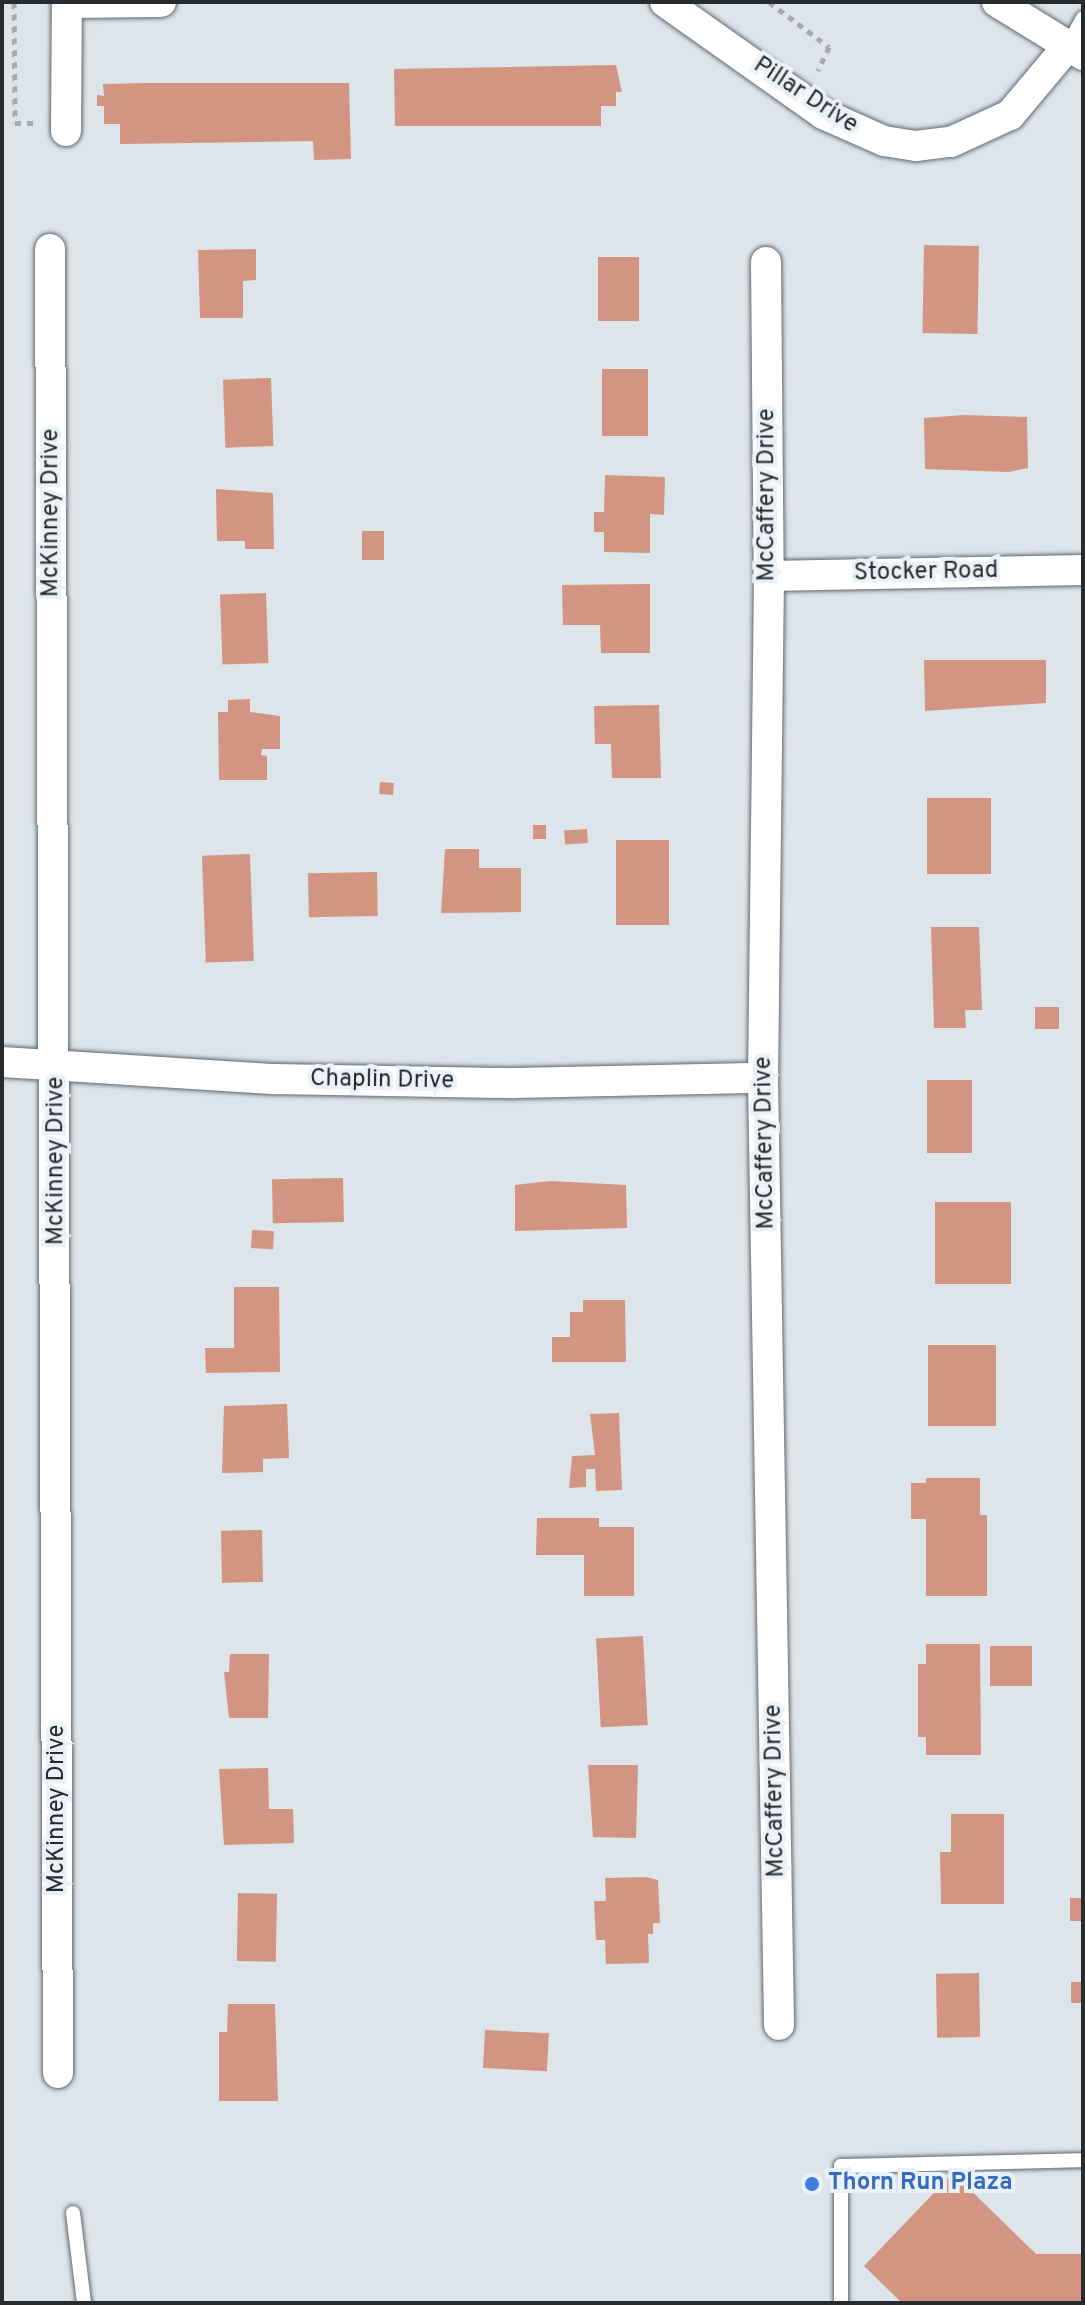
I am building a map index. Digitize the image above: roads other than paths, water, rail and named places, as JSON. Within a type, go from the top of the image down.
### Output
[{"type":"street","points":[[66,127],[67,3],[161,2]]},
{"type":"street","name":"Pillar Drive","points":[[665,2],[823,114],[884,141],[916,146],[951,142],[1010,115],[1075,51]]},
{"type":"street","points":[[997,2],[1075,51]]},
{"type":"street","name":"McKinney Drive","points":[[50,249],[57,1066],[58,2073]]},
{"type":"street","name":"McCaffery Drive","points":[[766,262],[769,576],[763,1078],[779,2025]]},
{"type":"street","name":"Stocker Road","points":[[769,576],[1083,570]]},
{"type":"street","name":"Chaplin Drive","points":[[2,1062],[275,1079],[515,1083],[763,1078]]},
{"type":"lane","points":[[1075,51],[1083,18]]},
{"type":"lane","points":[[841,2303],[841,2166],[1083,2160]]},
{"type":"lane","points":[[73,2213],[84,2303]]},
{"type":"place","name":"Thorn Run Plaza","points":[[812,2184]]}]
